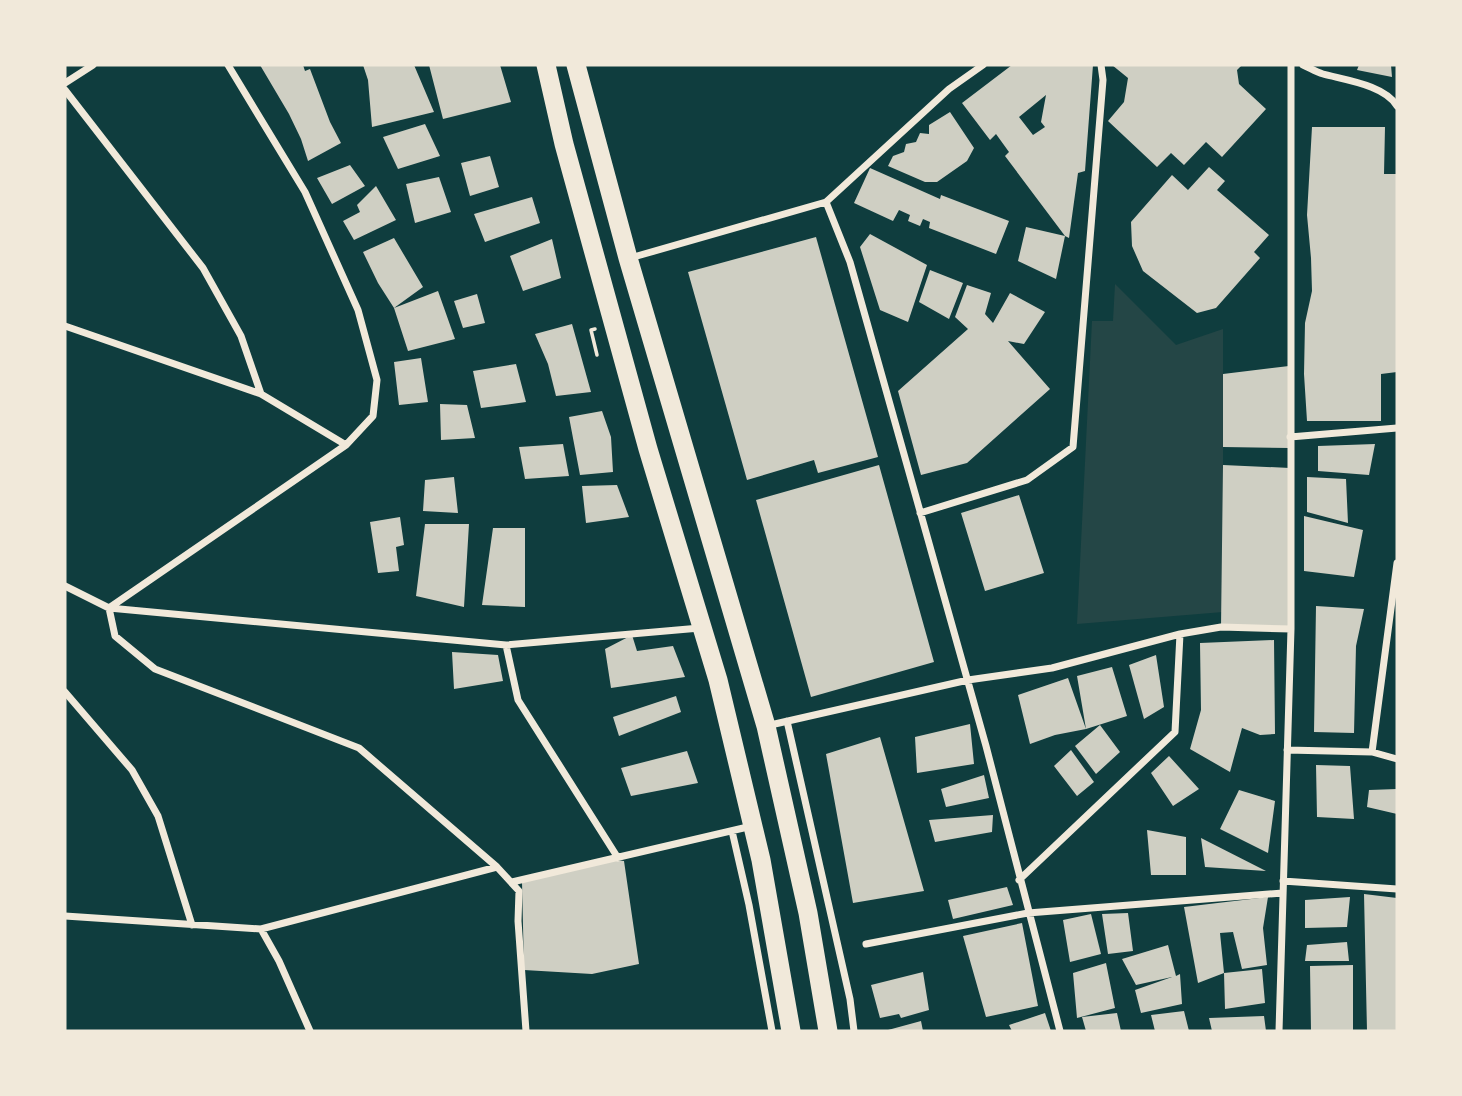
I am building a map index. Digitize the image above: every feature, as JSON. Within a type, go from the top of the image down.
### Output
[{"type":"highway","points":[[547,65],[564,144],[645,437],[718,680],[753,825],[791,1031]]},
{"type":"highway","points":[[576,65],[628,258],[766,726],[808,913],[828,1031]]},
{"type":"street","points":[[65,83],[93,65]]},
{"type":"street","points":[[109,608],[346,445],[373,416],[377,380],[358,310],[305,192],[228,65]]},
{"type":"street","points":[[628,258],[826,202],[949,89],[983,65]]},
{"type":"street","points":[[920,513],[1027,480],[1073,447],[1103,80],[1101,65]]},
{"type":"street","points":[[1279,1031],[1291,629],[1291,65]]},
{"type":"street","points":[[1303,65],[1320,74],[1353,81],[1392,97],[1397,106]]},
{"type":"street","points":[[65,90],[203,268],[241,336],[261,394]]},
{"type":"street","points":[[826,202],[850,262],[968,680],[1060,1031]]},
{"type":"street","points":[[65,326],[261,394],[346,445]]},
{"type":"street","points":[[1290,437],[1397,428]]},
{"type":"street","points":[[1372,752],[1397,563]]},
{"type":"street","points":[[65,586],[109,608],[506,645],[702,627]]},
{"type":"street","points":[[109,608],[116,636],[155,669],[359,748],[512,882],[519,891],[518,920],[526,1031]]},
{"type":"street","points":[[766,726],[968,680],[1052,668],[1180,634],[1222,627],[1291,629]]},
{"type":"street","points":[[1020,880],[1175,732],[1180,634]]},
{"type":"street","points":[[506,645],[518,700],[618,858]]},
{"type":"street","points":[[65,692],[132,770],[158,816],[192,925]]},
{"type":"street","points":[[787,721],[850,999],[854,1031]]},
{"type":"street","points":[[1287,750],[1372,752],[1397,759]]},
{"type":"street","points":[[512,882],[753,825]]},
{"type":"street","points":[[732,831],[750,905],[772,1031]]},
{"type":"street","points":[[65,916],[261,929],[497,867]]},
{"type":"street","points":[[1283,881],[1397,889]]},
{"type":"street","points":[[866,944],[1028,913],[1283,893]]},
{"type":"street","points":[[261,929],[279,961],[310,1031]]},
{"type":"path","points":[[591,330],[597,355]]},
{"type":"shaded area","points":[[1115,284],[1176,345],[1223,329],[1223,612],[1077,624],[1092,321],[1113,321]]},
{"type":"building","points":[[260,65],[303,65],[305,71],[310,69],[341,143],[308,161],[289,114]]},
{"type":"building","points":[[363,65],[414,65],[434,112],[372,127],[368,80]]},
{"type":"building","points":[[429,65],[500,65],[511,102],[443,119]]},
{"type":"building","points":[[1012,65],[1093,65],[1085,171],[1078,173],[1069,238],[1005,156],[1009,152],[996,134],[990,140],[962,103]],"holes":[[[1046,95],[1041,122],[1045,127],[1033,135],[1019,117]]]},
{"type":"building","points":[[1112,65],[1242,65],[1237,70],[1239,84],[1266,109],[1222,157],[1206,142],[1184,165],[1171,153],[1157,167],[1108,121],[1124,102],[1128,78]]},
{"type":"building","points":[[1359,65],[1391,65],[1392,77],[1357,70]]},
{"type":"building","points":[[950,112],[974,148],[967,161],[937,182],[925,182],[888,166],[893,156],[904,152],[906,144],[916,142],[920,133],[929,134],[929,125]]},
{"type":"building","points":[[425,124],[440,156],[398,169],[383,137]]},
{"type":"building","points":[[1312,127],[1385,127],[1384,174],[1397,174],[1397,372],[1381,374],[1381,421],[1307,421],[1304,374],[1305,323],[1312,291],[1307,215]]},
{"type":"building","points":[[490,156],[499,187],[470,196],[461,163]]},
{"type":"building","points":[[350,165],[365,186],[332,204],[317,178]]},
{"type":"building","points":[[1209,167],[1225,181],[1217,190],[1269,235],[1254,252],[1260,258],[1216,308],[1197,313],[1143,271],[1132,246],[1131,222],[1172,175],[1188,190]]},
{"type":"building","points":[[870,168],[940,199],[941,195],[1009,221],[996,254],[929,228],[930,222],[923,219],[920,226],[908,221],[910,215],[899,210],[893,221],[854,203]]},
{"type":"building","points":[[439,177],[451,212],[415,223],[406,184]]},
{"type":"building","points":[[376,186],[396,220],[354,240],[343,221],[360,212],[357,205]]},
{"type":"building","points":[[532,197],[540,223],[485,242],[474,214]]},
{"type":"building","points":[[1026,227],[1065,236],[1056,279],[1018,261]]},
{"type":"building","points":[[870,234],[927,265],[908,322],[880,310],[860,247]]},
{"type":"building","points":[[816,237],[878,457],[818,473],[814,460],[747,480],[688,272]]},
{"type":"building","points":[[394,238],[423,287],[394,308],[363,252]]},
{"type":"building","points":[[552,239],[561,278],[523,291],[510,256]]},
{"type":"building","points":[[930,270],[963,283],[949,319],[919,302]]},
{"type":"building","points":[[967,285],[991,293],[985,314],[993,323],[1010,293],[1045,312],[1024,344],[1008,341],[1050,389],[967,463],[921,475],[898,391],[968,329],[955,317]]},
{"type":"building","points":[[438,291],[455,339],[408,351],[394,308]]},
{"type":"building","points":[[477,294],[485,323],[463,328],[454,301]]},
{"type":"building","points":[[572,324],[591,392],[556,396],[548,364],[535,334]]},
{"type":"building","points":[[421,358],[428,402],[399,405],[394,362]]},
{"type":"building","points":[[516,364],[526,402],[481,408],[473,371]]},
{"type":"building","points":[[1289,366],[1290,448],[1223,447],[1223,374]]},
{"type":"building","points":[[440,404],[467,405],[475,438],[441,440]]},
{"type":"building","points":[[602,411],[611,437],[613,472],[580,475],[569,417]]},
{"type":"building","points":[[563,444],[569,476],[525,479],[519,447]]},
{"type":"building","points":[[1375,444],[1369,475],[1318,471],[1318,446]]},
{"type":"building","points":[[879,465],[934,662],[811,697],[756,500]]},
{"type":"building","points":[[1223,465],[1290,468],[1291,629],[1221,627]]},
{"type":"building","points":[[454,477],[458,513],[423,511],[425,480]]},
{"type":"building","points":[[1307,477],[1346,479],[1348,523],[1307,512]]},
{"type":"building","points":[[617,485],[629,517],[586,523],[582,486]]},
{"type":"building","points":[[1019,495],[1044,573],[985,591],[961,513]]},
{"type":"building","points":[[1304,516],[1363,530],[1354,577],[1304,571]]},
{"type":"building","points":[[400,517],[404,545],[396,547],[399,571],[378,573],[370,522]]},
{"type":"building","points":[[425,524],[469,524],[464,607],[416,596]]},
{"type":"building","points":[[493,528],[525,528],[525,607],[482,605]]},
{"type":"building","points":[[1316,606],[1364,609],[1356,646],[1354,733],[1314,732]]},
{"type":"building","points":[[632,635],[637,651],[673,646],[685,677],[611,688],[605,649]]},
{"type":"building","points":[[1274,640],[1275,734],[1260,735],[1242,728],[1230,772],[1190,749],[1201,710],[1200,643]]},
{"type":"building","points":[[452,652],[498,655],[503,681],[454,689]]},
{"type":"building","points":[[1156,655],[1164,707],[1144,719],[1129,665]]},
{"type":"building","points":[[1112,667],[1127,716],[1086,729],[1077,676]]},
{"type":"building","points":[[1068,678],[1086,729],[1055,735],[1030,744],[1018,695]]},
{"type":"building","points":[[676,696],[681,712],[619,736],[613,717]]},
{"type":"building","points":[[970,724],[974,764],[917,773],[915,737]]},
{"type":"building","points":[[1100,725],[1120,752],[1096,774],[1075,746]]},
{"type":"building","points":[[880,737],[924,891],[853,903],[826,754]]},
{"type":"building","points":[[1071,750],[1094,782],[1077,796],[1054,766]]},
{"type":"building","points":[[687,751],[698,783],[631,796],[621,768]]},
{"type":"building","points":[[1169,756],[1199,789],[1173,806],[1151,773]]},
{"type":"building","points":[[1316,765],[1350,766],[1354,819],[1317,817]]},
{"type":"building","points":[[984,775],[989,798],[946,807],[941,789]]},
{"type":"building","points":[[1397,789],[1397,814],[1367,807],[1369,790]]},
{"type":"building","points":[[1239,790],[1275,801],[1268,853],[1220,829]]},
{"type":"building","points":[[993,815],[992,832],[935,842],[929,820]]},
{"type":"building","points":[[1147,830],[1186,837],[1186,875],[1151,875]]},
{"type":"building","points":[[1201,838],[1266,871],[1205,867]]},
{"type":"building","points":[[616,860],[624,861],[639,964],[592,974],[524,970],[522,882]]},
{"type":"building","points":[[1007,887],[1013,905],[953,919],[948,900]]},
{"type":"building","points":[[1364,894],[1397,898],[1397,1031],[1367,1031]]},
{"type":"building","points":[[1268,897],[1263,928],[1267,965],[1242,969],[1233,932],[1220,933],[1224,973],[1198,983],[1184,907]]},
{"type":"building","points":[[1350,897],[1347,927],[1305,928],[1305,900]]},
{"type":"building","points":[[1128,913],[1133,951],[1108,954],[1102,914]]},
{"type":"building","points":[[1091,914],[1101,954],[1070,962],[1063,920]]},
{"type":"building","points":[[1022,923],[1038,1006],[986,1017],[963,936]]},
{"type":"building","points":[[1347,942],[1349,961],[1305,961],[1307,945]]},
{"type":"building","points":[[1168,945],[1176,976],[1180,974],[1182,1004],[1141,1013],[1135,990],[1172,977],[1136,985],[1122,959]]},
{"type":"building","points":[[1106,963],[1115,1008],[1077,1018],[1073,973]]},
{"type":"building","points":[[1353,965],[1353,1031],[1311,1031],[1310,966]]},
{"type":"building","points":[[1262,969],[1265,1003],[1225,1009],[1224,973]]},
{"type":"building","points":[[923,972],[929,1010],[901,1018],[899,1014],[880,1018],[871,985]]},
{"type":"building","points":[[1184,1011],[1189,1031],[1155,1031],[1151,1015]]},
{"type":"building","points":[[1045,1013],[1051,1031],[1012,1031],[1009,1025]]},
{"type":"building","points":[[1117,1013],[1121,1031],[1086,1031],[1082,1017]]},
{"type":"building","points":[[1264,1016],[1266,1031],[1212,1031],[1209,1018]]},
{"type":"building","points":[[921,1021],[923,1031],[888,1031],[888,1030]]}]
